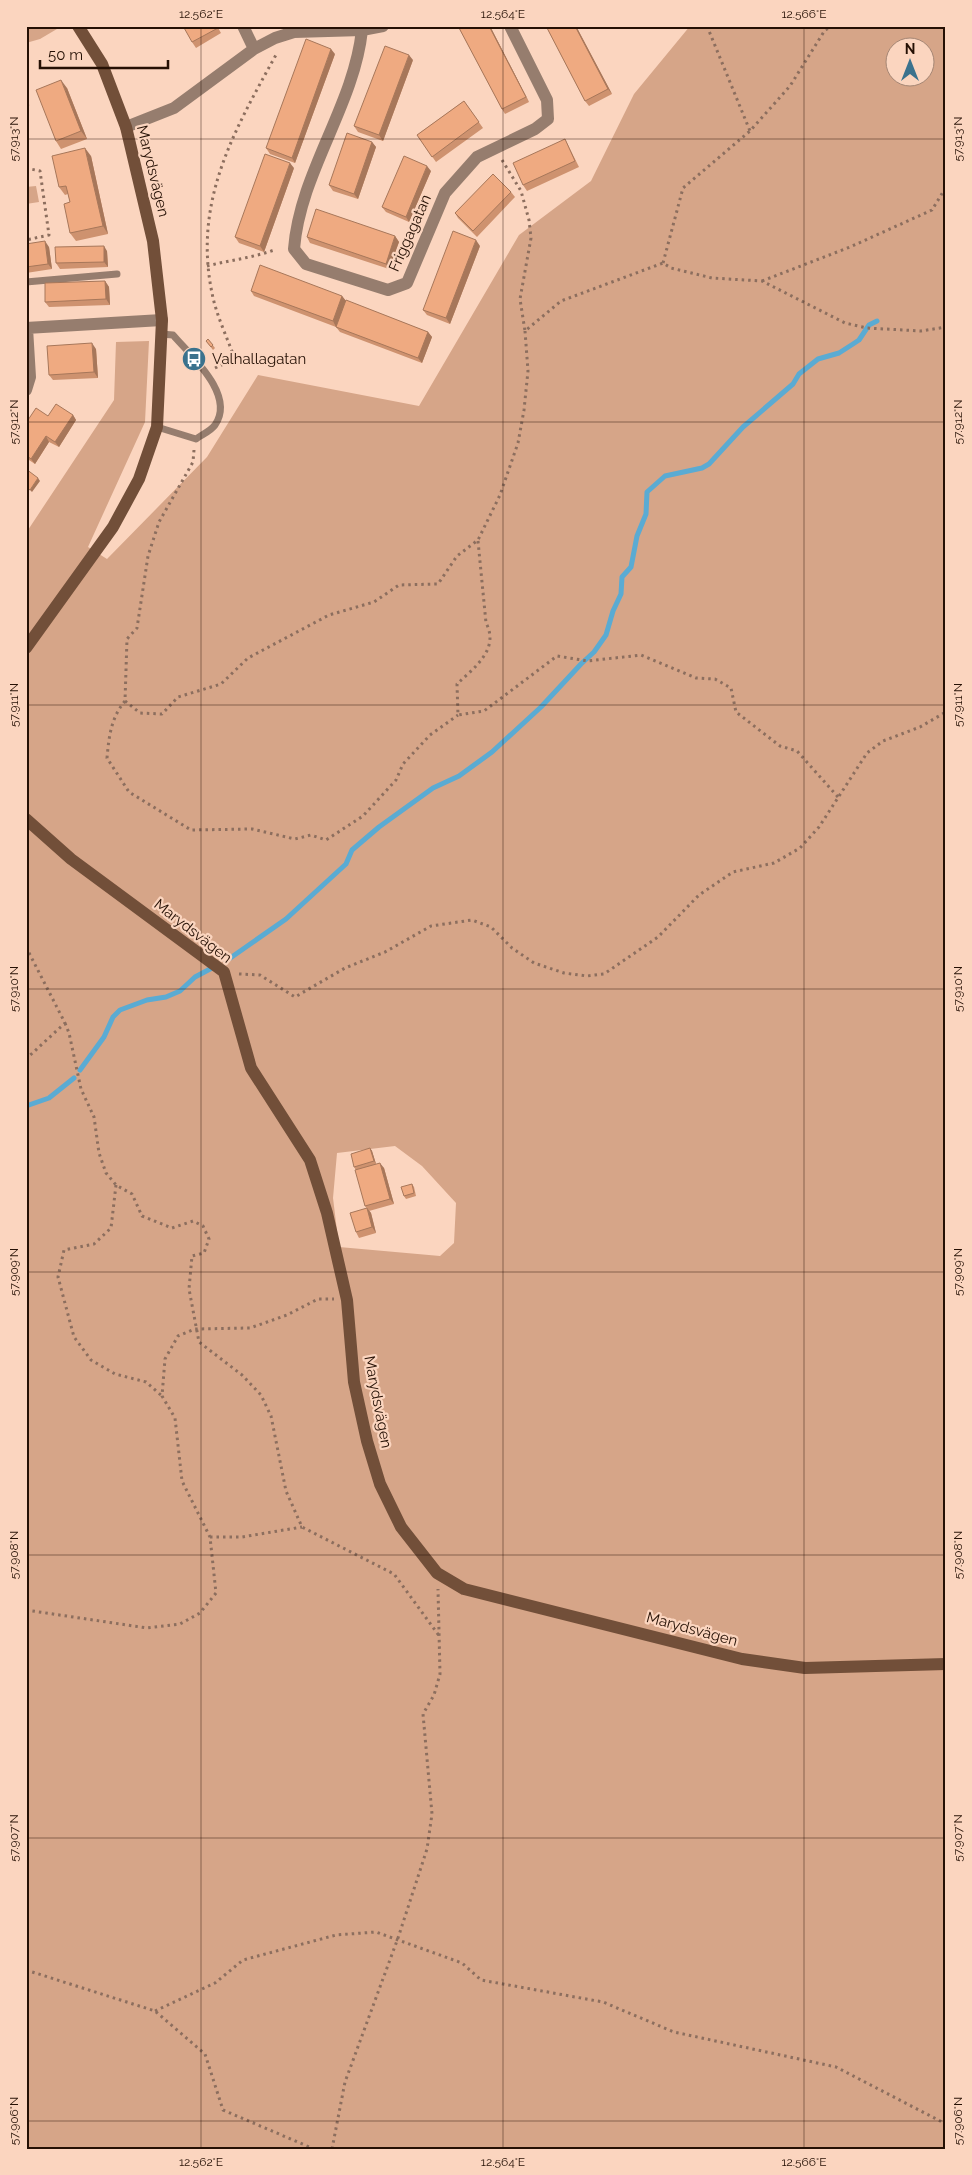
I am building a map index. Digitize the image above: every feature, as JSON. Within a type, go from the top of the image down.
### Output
[{"type":"street","name":"Marydsvägen","points":[[26,648],[113,527],[139,479],[157,427],[162,320],[153,241],[126,127],[102,64],[78,26]]},
{"type":"street","points":[[243,26],[254,49]]},
{"type":"street","points":[[126,127],[174,108],[254,49],[275,38],[294,32],[346,28],[362,30],[383,26]]},
{"type":"street","name":"Friggagatan","points":[[362,30],[359,55],[314,172],[296,231],[294,249],[306,264],[388,290],[407,283],[445,193],[477,157],[535,130],[548,119],[547,100],[510,26]]},
{"type":"street","points":[[26,390],[30,377],[27,327],[162,320]]},
{"type":"street","name":"Marydsvägen","points":[[26,819],[71,859],[224,972],[252,1068],[310,1160],[327,1213],[347,1300],[354,1382],[367,1441],[380,1484],[402,1527],[437,1573],[464,1589],[620,1626],[742,1659],[805,1668],[946,1664]]},
{"type":"lane","points":[[26,282],[118,274]]},
{"type":"lane","points":[[157,427],[196,439],[215,426],[220,411],[220,399],[212,382],[173,335],[161,334]]},
{"type":"path","points":[[706,26],[750,131]]},
{"type":"path","points":[[663,263],[683,188],[750,131],[790,86],[825,30],[834,26]]},
{"type":"path","points":[[207,366],[216,368],[228,362],[233,354],[212,295],[207,266],[206,241],[214,189],[234,132],[278,52],[275,38]]},
{"type":"path","points":[[26,97],[28,106]]},
{"type":"path","points":[[125,701],[140,713],[162,714],[178,697],[222,684],[248,658],[329,615],[374,602],[399,585],[438,584],[457,556],[478,540],[500,495],[518,443],[528,371],[520,299],[531,238],[529,220],[521,192],[495,149]]},
{"type":"path","points":[[26,168],[40,170],[49,235],[26,240]]},
{"type":"path","points":[[762,281],[850,247],[932,210],[946,187]]},
{"type":"path","points":[[207,266],[230,260],[252,258],[274,250]]},
{"type":"path","points":[[525,331],[561,300],[663,263]]},
{"type":"path","points":[[663,263],[671,268],[712,278],[762,281],[846,323],[867,328],[921,331],[946,327]]},
{"type":"path","points":[[196,439],[193,462],[159,522],[148,556],[137,628],[127,640],[125,701],[117,711],[111,724],[107,758],[129,792],[191,830],[252,830],[295,839],[311,835],[326,840],[363,816],[396,780],[403,764],[430,735],[458,715],[484,711],[558,656],[586,660],[641,655],[696,678],[715,678],[731,688],[736,712],[780,746],[797,751],[838,798]]},
{"type":"path","points":[[458,715],[457,684],[478,666],[488,652],[490,631],[486,623],[478,540]]},
{"type":"path","points":[[224,972],[260,975],[295,997],[345,968],[385,952],[432,926],[472,920],[491,927],[512,948],[534,963],[564,973],[586,976],[604,974],[658,937],[699,895],[733,872],[774,864],[800,848],[819,827],[867,753],[883,740],[920,727],[946,712]]},
{"type":"path","points":[[26,947],[69,1033],[81,1089],[94,1117],[99,1153],[106,1173],[116,1184],[132,1194],[142,1216],[172,1228],[193,1221],[203,1226],[209,1239],[204,1253],[192,1256],[189,1289],[195,1329],[199,1342],[242,1374],[261,1395],[271,1416],[286,1491],[302,1527]]},
{"type":"path","points":[[26,1059],[65,1023]]},
{"type":"path","points":[[26,1610],[148,1628],[180,1624],[200,1613],[216,1593],[210,1536],[182,1481],[175,1418],[162,1396],[146,1382],[115,1374],[90,1360],[74,1337],[58,1277],[64,1250],[94,1244],[111,1228],[116,1184]]},
{"type":"path","points":[[162,1396],[165,1359],[178,1336],[195,1329],[250,1328],[287,1315],[318,1299],[347,1300]]},
{"type":"path","points":[[210,1536],[242,1536],[302,1527],[394,1574],[440,1637]]},
{"type":"path","points":[[332,2149],[345,2082],[398,1938],[427,1849],[432,1814],[422,1714],[434,1695],[440,1674],[437,1573]]},
{"type":"path","points":[[156,2011],[215,1983],[243,1960],[336,1935],[376,1932],[398,1938],[462,1963],[481,1980],[603,2002],[674,2032],[836,2068],[944,2123],[946,2127]]},
{"type":"path","points":[[26,1970],[156,2011],[205,2054],[223,2110],[314,2149]]},
{"type":"shaded area","points":[[26,26],[62,26],[40,39],[26,43]]},
{"type":"shaded area","points":[[690,26],[946,26],[946,2149],[26,2149],[26,533],[114,400],[116,342],[149,341],[145,422],[88,547],[107,559],[207,457],[258,375],[419,406],[519,235],[591,181],[634,94]],"holes":[[[395,1146],[422,1166],[456,1203],[454,1243],[440,1256],[339,1247],[333,1198],[337,1153]]]},
{"type":"shaded area","points":[[36,186],[39,202],[26,204],[26,187]]},
{"type":"building","points":[[183,26],[217,26],[218,28],[192,42]]},
{"type":"building","points":[[458,26],[489,26],[526,97],[502,109]]},
{"type":"building","points":[[546,26],[575,26],[608,89],[585,101]]},
{"type":"building","points":[[306,39],[331,49],[292,158],[266,148]]},
{"type":"building","points":[[385,46],[409,55],[379,135],[354,126]]},
{"type":"building","points":[[61,80],[81,131],[56,141],[36,90]]},
{"type":"building","points":[[464,101],[479,122],[432,157],[417,135]]},
{"type":"building","points":[[347,133],[372,142],[354,194],[329,185]]},
{"type":"building","points":[[565,139],[575,161],[523,185],[513,163]]},
{"type":"building","points":[[85,148],[103,226],[70,233],[64,204],[70,202],[66,186],[59,187],[52,156]]},
{"type":"building","points":[[265,154],[290,163],[260,246],[235,237]]},
{"type":"building","points":[[404,156],[427,166],[406,217],[382,207]]},
{"type":"building","points":[[493,174],[511,192],[473,231],[455,213]]},
{"type":"building","points":[[316,209],[395,236],[386,264],[307,237]]},
{"type":"building","points":[[453,231],[476,240],[446,318],[423,310]]},
{"type":"building","points":[[45,241],[48,264],[26,267],[26,244]]},
{"type":"building","points":[[104,246],[104,262],[56,263],[55,247]]},
{"type":"building","points":[[260,265],[342,296],[333,321],[251,291]]},
{"type":"building","points":[[105,281],[106,299],[45,302],[45,283]]},
{"type":"building","points":[[346,300],[428,332],[418,358],[336,327]]},
{"type":"building","points":[[208,339],[213,345],[211,347],[206,341]]},
{"type":"building","points":[[92,343],[94,372],[49,375],[47,346]]},
{"type":"building","points":[[56,404],[73,415],[55,442],[46,436],[31,459],[26,455],[26,423],[36,408],[48,416]]},
{"type":"building","points":[[26,469],[38,478],[30,490],[26,487]]},
{"type":"building","points":[[370,1148],[374,1161],[354,1167],[351,1154]]},
{"type":"building","points":[[380,1163],[390,1199],[365,1206],[355,1170]]},
{"type":"building","points":[[412,1184],[414,1193],[404,1196],[401,1187]]},
{"type":"building","points":[[367,1208],[372,1227],[356,1232],[350,1213]]},
{"type":"waterway","points":[[226,961],[286,919],[346,864],[352,850],[379,827],[433,788],[459,776],[492,752],[541,707],[594,652],[606,635],[613,611],[621,594],[622,577],[631,567],[637,536],[646,514],[647,492],[665,476],[702,468],[709,464],[743,427],[793,384],[799,374],[818,359],[839,353],[859,340],[869,325],[877,321]]},
{"type":"waterway","points":[[80,1070],[104,1037],[113,1017],[120,1010],[180,991],[195,977],[212,968]]},
{"type":"waterway","points":[[26,1106],[49,1098],[74,1078]]},
{"type":"place","name":"Valhallagatan","points":[[194,359]]}]
